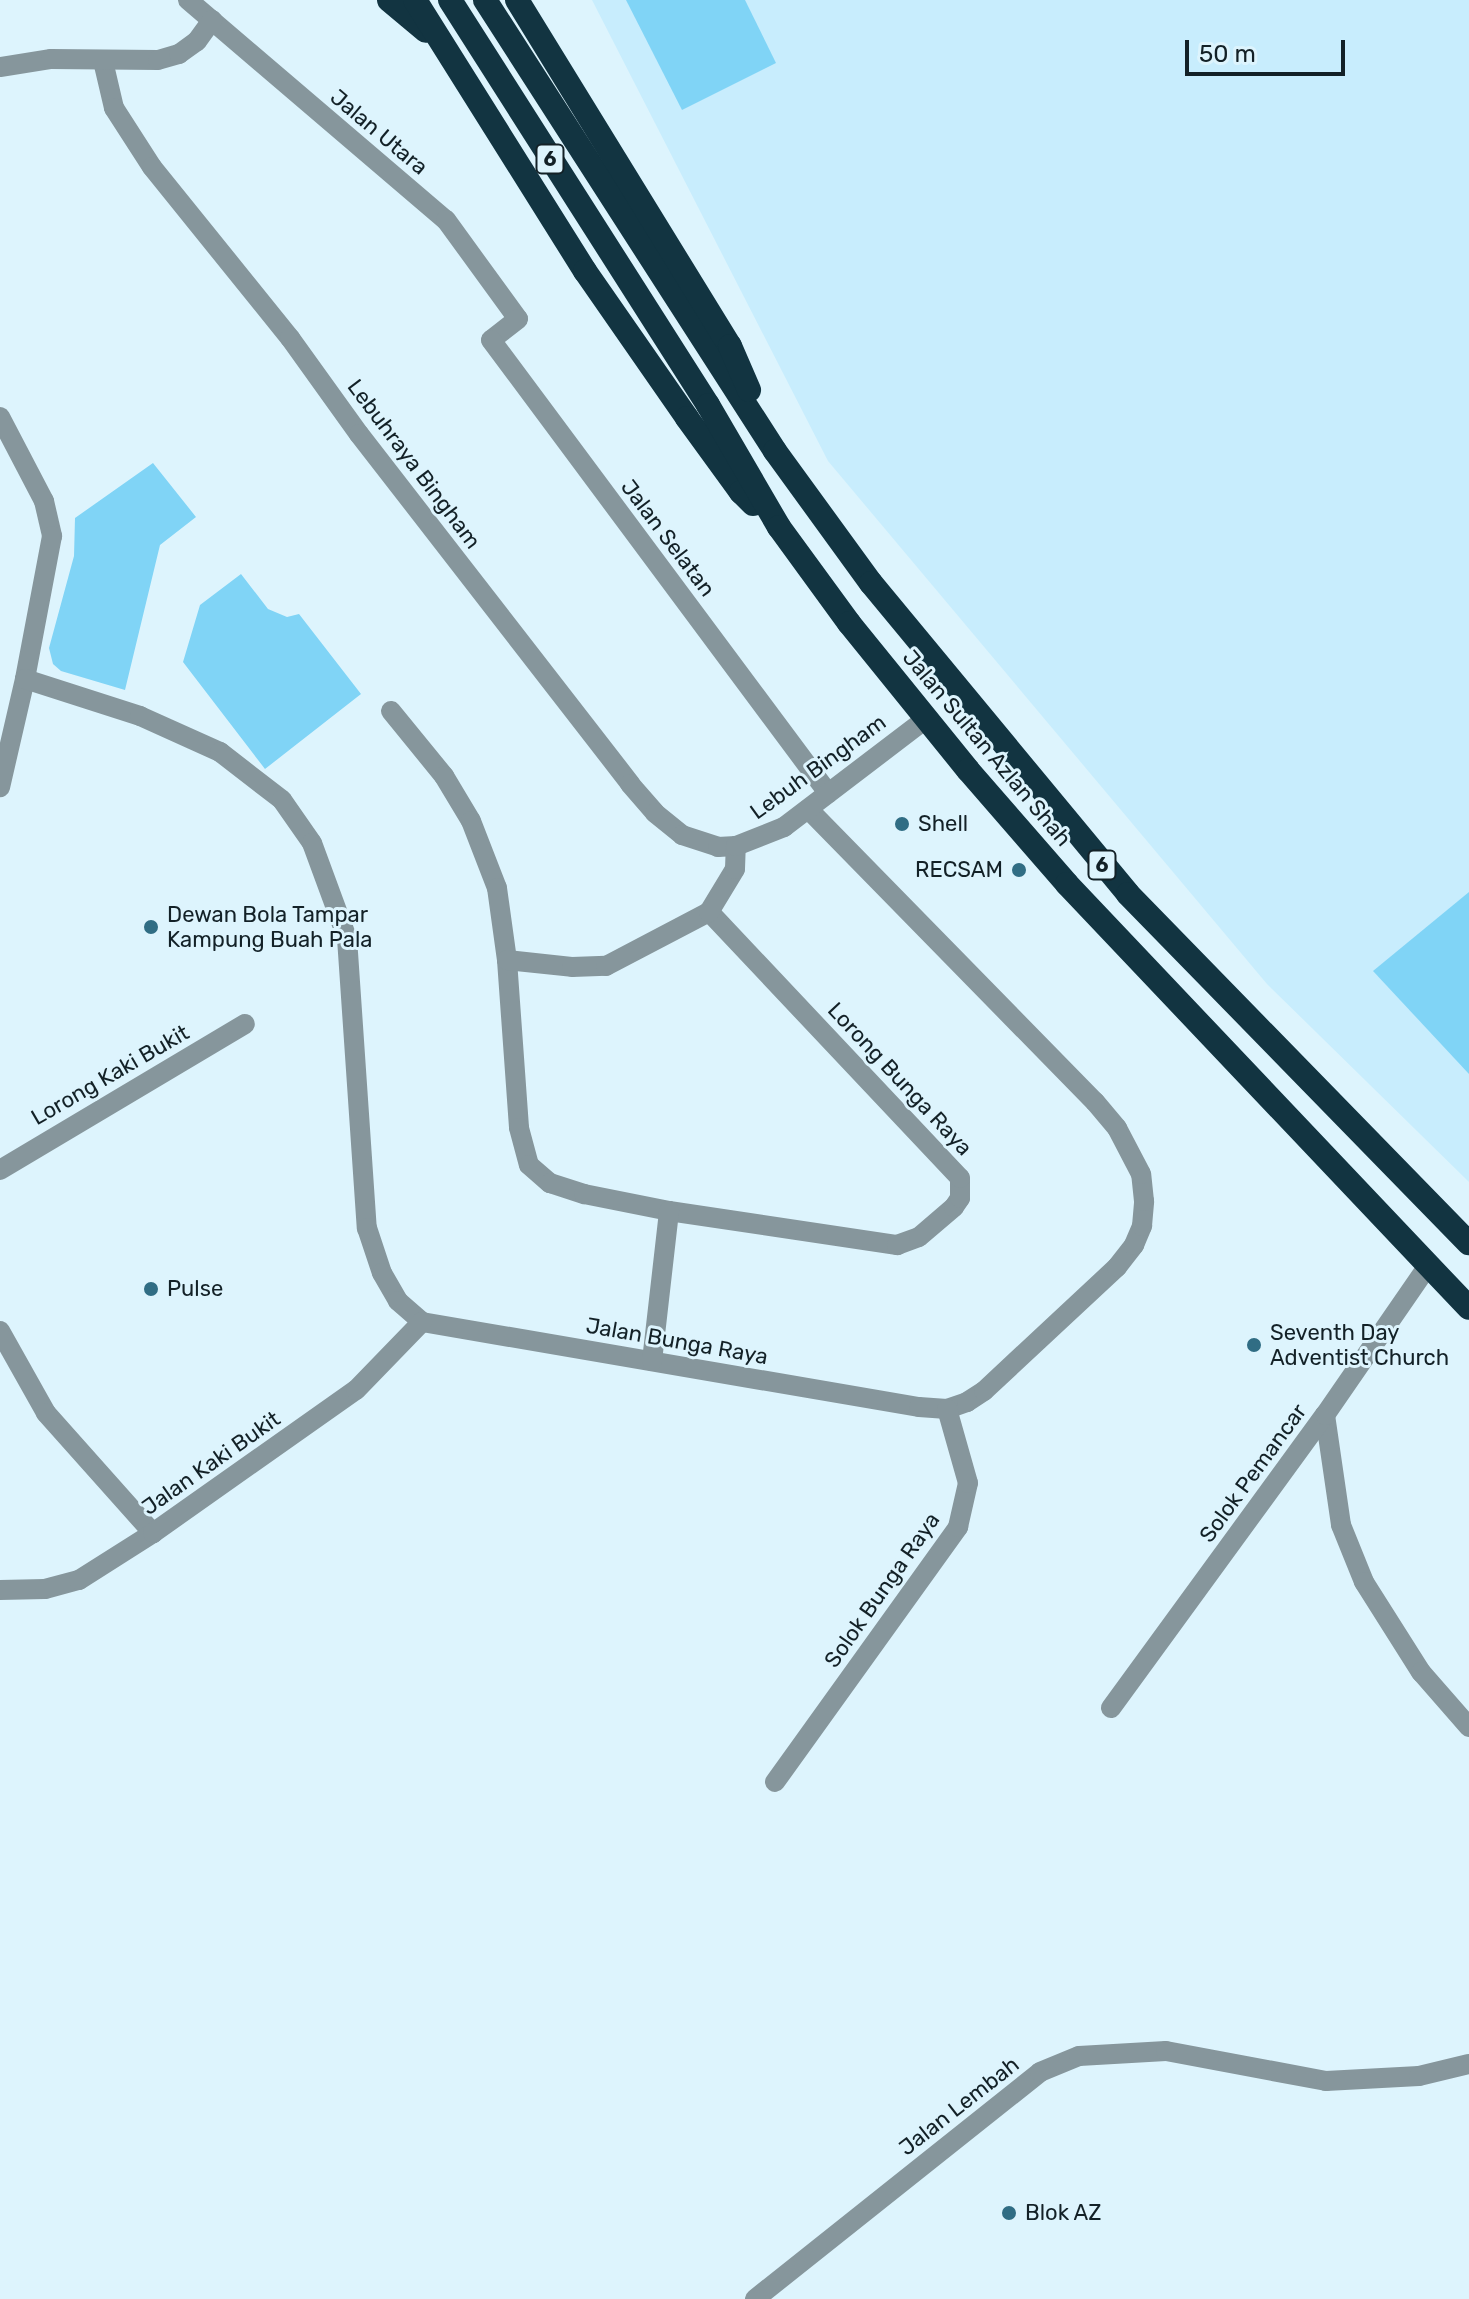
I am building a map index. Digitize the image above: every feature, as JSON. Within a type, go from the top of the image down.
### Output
[{"type":"highway","points":[[389,0],[443,45]]},
{"type":"highway","points":[[415,0],[585,271],[741,492],[779,527]]},
{"type":"highway","points":[[429,0],[443,45]]},
{"type":"highway","name":"Jalan Sultan Azlan Shah","points":[[450,0],[779,527],[831,600],[926,719],[1132,955],[1469,1308]]},
{"type":"highway","name":"Jalan Sultan Azlan Shah","points":[[485,0],[775,451],[871,583],[1128,894],[1469,1243]]},
{"type":"highway","points":[[517,0],[730,346],[775,451]]},
{"type":"street","name":"Jalan Utara","points":[[188,0],[446,220],[518,319]]},
{"type":"street","points":[[0,67],[51,59],[158,60],[179,54],[197,41],[212,20]]},
{"type":"street","name":"Lebuhraya Bingham","points":[[103,61],[114,108],[144,155],[290,338],[359,434],[630,784],[655,813],[682,835],[718,847],[736,846]]},
{"type":"street","name":"Jalan Selatan","points":[[518,319],[491,340],[828,793]]},
{"type":"street","points":[[0,417],[44,501],[52,536],[25,679],[0,787]]},
{"type":"street","points":[[25,679],[140,716],[220,752],[282,800],[312,843],[347,938],[367,1228],[382,1273],[398,1301],[422,1322]]},
{"type":"street","name":"Lorong Bunga Raya","points":[[391,711],[444,776],[471,821],[497,888],[507,960],[519,1128],[529,1165],[550,1183],[584,1194],[669,1211],[897,1245],[919,1237],[954,1207],[963,1186],[955,1171],[709,912]]},
{"type":"street","name":"Lebuh Bingham","points":[[709,912],[735,869],[736,846],[784,827],[926,719]]},
{"type":"street","points":[[808,809],[1095,1102],[1117,1128],[1141,1174],[1142,1226],[1134,1245],[1117,1267],[984,1391],[967,1402],[947,1409]]},
{"type":"street","points":[[507,960],[582,968],[606,966],[709,912]]},
{"type":"street","name":"Lorong Kaki Bukit","points":[[0,1170],[245,1024]]},
{"type":"street","points":[[652,1361],[669,1211]]},
{"type":"street","name":"Solok Pemancar","points":[[1111,1708],[1325,1415],[1429,1264]]},
{"type":"street","name":"Jalan Bunga Raya","points":[[422,1322],[919,1407],[947,1409]]},
{"type":"street","name":"Jalan Kaki Bukit","points":[[0,1590],[45,1589],[79,1580],[153,1533],[356,1390],[422,1322]]},
{"type":"street","points":[[0,1331],[46,1413],[153,1533]]},
{"type":"street","name":"Solok Bunga Raya","points":[[775,1782],[958,1527],[968,1483],[947,1409]]},
{"type":"street","points":[[1325,1415],[1341,1525],[1364,1582],[1421,1672],[1469,1727]]},
{"type":"street","name":"Jalan Lembah","points":[[755,2299],[1040,2072],[1079,2056],[1166,2051],[1326,2081],[1419,2076],[1469,2064]]},
{"type":"shaded area","points":[[592,0],[1469,0],[1469,1182],[1267,984],[828,461]]},
{"type":"shaded area","points":[[626,0],[745,0],[776,63],[682,110]]},
{"type":"shaded area","points":[[153,463],[196,517],[160,545],[125,690],[61,671],[53,664],[49,648],[74,556],[75,518]]},
{"type":"shaded area","points":[[241,574],[268,609],[287,617],[299,614],[361,694],[265,769],[183,662],[200,605]]},
{"type":"shaded area","points":[[1469,892],[1469,1074],[1373,971]]},
{"type":"place","name":"Shell","points":[[902,824]]},
{"type":"place","name":"RECSAM","points":[[1019,870]]},
{"type":"place","name":"Dewan Bola Tampar Kampung Buah Pala","points":[[151,927]]},
{"type":"place","name":"Pulse","points":[[151,1289]]},
{"type":"place","name":"Seventh Day Adventist Church","points":[[1254,1345]]},
{"type":"place","name":"Blok AZ","points":[[1009,2213]]}]
